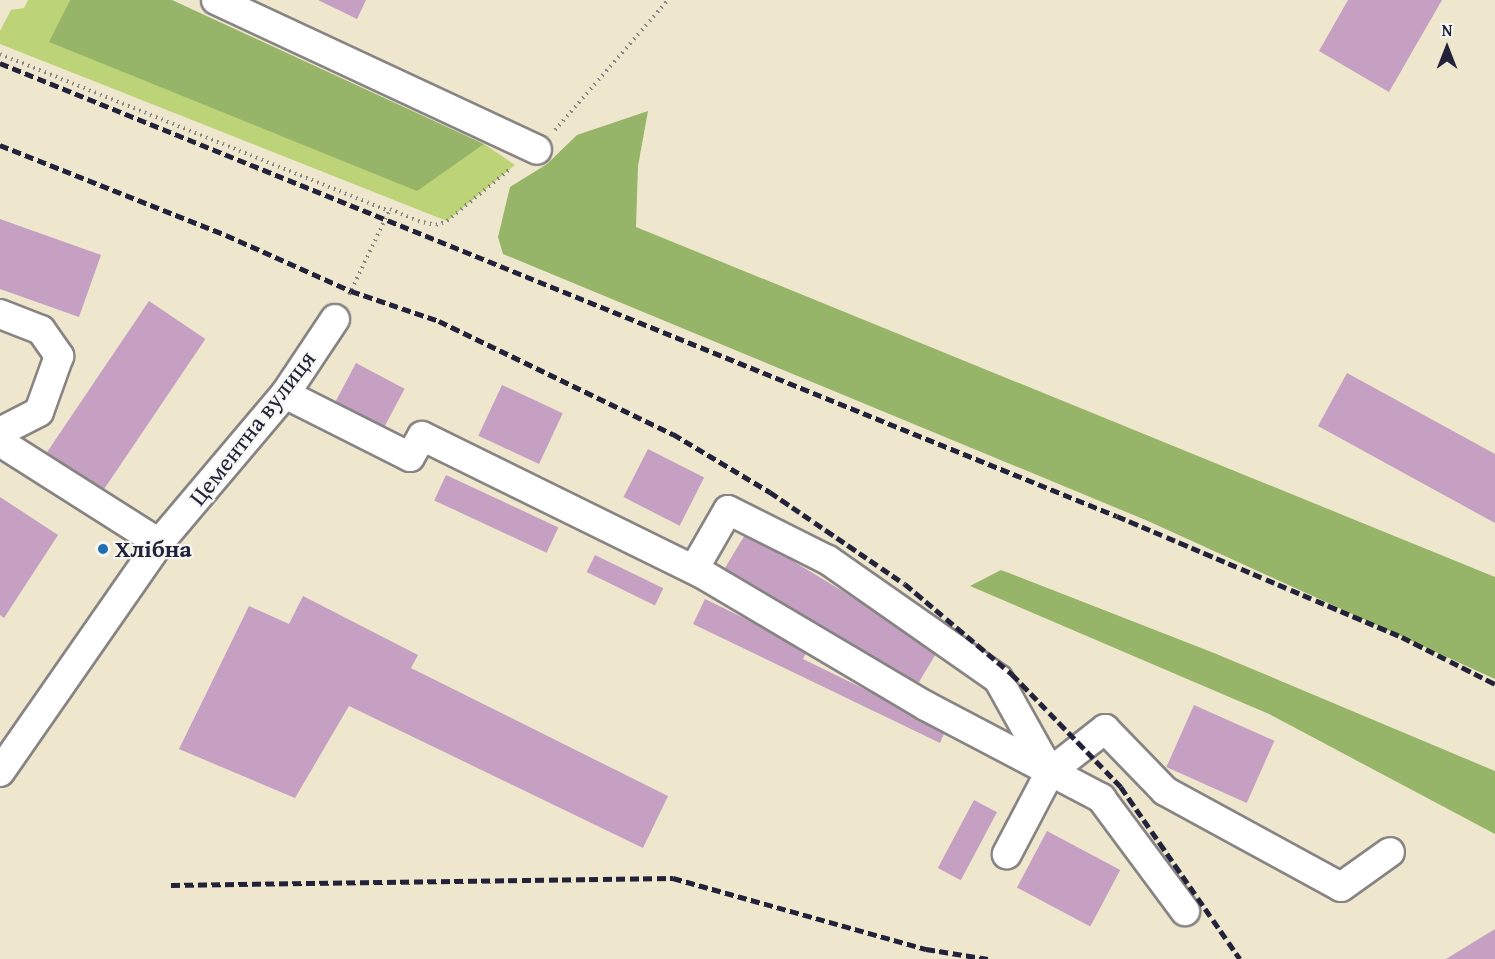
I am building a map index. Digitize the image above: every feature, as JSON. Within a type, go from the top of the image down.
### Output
[{"type":"street","points":[[216,0],[537,150]]},
{"type":"street","points":[[0,314],[41,330],[58,356],[39,412],[0,432]]},
{"type":"street","name":"Цементна вулиця","points":[[0,772],[159,543],[285,394],[335,319]]},
{"type":"street","points":[[285,394],[410,458],[422,436],[694,569],[926,706],[1101,798],[1185,911]]},
{"type":"street","points":[[0,442],[159,543]]},
{"type":"street","points":[[694,569],[728,510],[828,560],[998,680],[1050,772]]},
{"type":"street","points":[[1007,854],[1050,772],[1105,729],[1165,791],[1341,887],[1390,852]]},
{"type":"path","points":[[0,54],[389,211]]},
{"type":"green space","points":[[28,0],[70,0],[50,42],[416,190],[484,144],[515,165],[447,221],[0,44],[0,31],[11,10],[24,8]]},
{"type":"green space","points":[[70,0],[172,0],[484,144],[417,191],[49,42]]},
{"type":"green space","points":[[648,111],[638,166],[636,227],[1495,577],[1495,679],[1148,521],[503,254],[498,237],[510,187],[547,164],[577,135]]},
{"type":"green space","points":[[1001,570],[1214,653],[1495,771],[1495,834],[1269,714],[970,586]]},
{"type":"building","points":[[318,0],[366,0],[357,19]]},
{"type":"building","points":[[1348,0],[1442,0],[1389,92],[1319,51]]},
{"type":"building","points":[[0,219],[101,255],[79,317],[0,289]]},
{"type":"building","points":[[149,301],[205,339],[102,492],[46,454]]},
{"type":"building","points":[[356,363],[405,389],[381,433],[333,407]]},
{"type":"building","points":[[1347,373],[1495,454],[1495,523],[1318,426]]},
{"type":"building","points":[[502,385],[563,413],[539,464],[478,436]]},
{"type":"building","points":[[648,449],[704,478],[680,526],[623,497]]},
{"type":"building","points":[[446,475],[558,527],[547,553],[434,500]]},
{"type":"building","points":[[0,497],[58,535],[4,618],[0,615]]},
{"type":"building","points":[[746,533],[939,649],[915,689],[722,573]]},
{"type":"building","points":[[595,555],[663,588],[655,605],[587,572]]},
{"type":"building","points":[[303,596],[418,655],[411,668],[668,796],[643,848],[349,706],[295,798],[179,749],[249,606],[289,624]]},
{"type":"building","points":[[705,599],[808,649],[803,659],[946,729],[940,743],[693,624]]},
{"type":"building","points":[[1194,705],[1274,741],[1247,803],[1166,767]]},
{"type":"building","points":[[974,800],[997,812],[961,880],[938,868]]},
{"type":"building","points":[[1047,831],[1120,870],[1090,926],[1017,888]]},
{"type":"building","points":[[1495,929],[1495,959],[1446,959]]},
{"type":"railway","points":[[0,63],[1117,516],[1402,637],[1495,684]]},
{"type":"railway","points":[[0,145],[226,235],[351,291],[439,321],[673,434],[770,492],[905,584],[1012,674],[1121,787],[1240,959]]},
{"type":"railway","points":[[171,885],[673,878],[926,949],[988,959]]},
{"type":"place","name":"Хлібна","points":[[103,549]]}]
